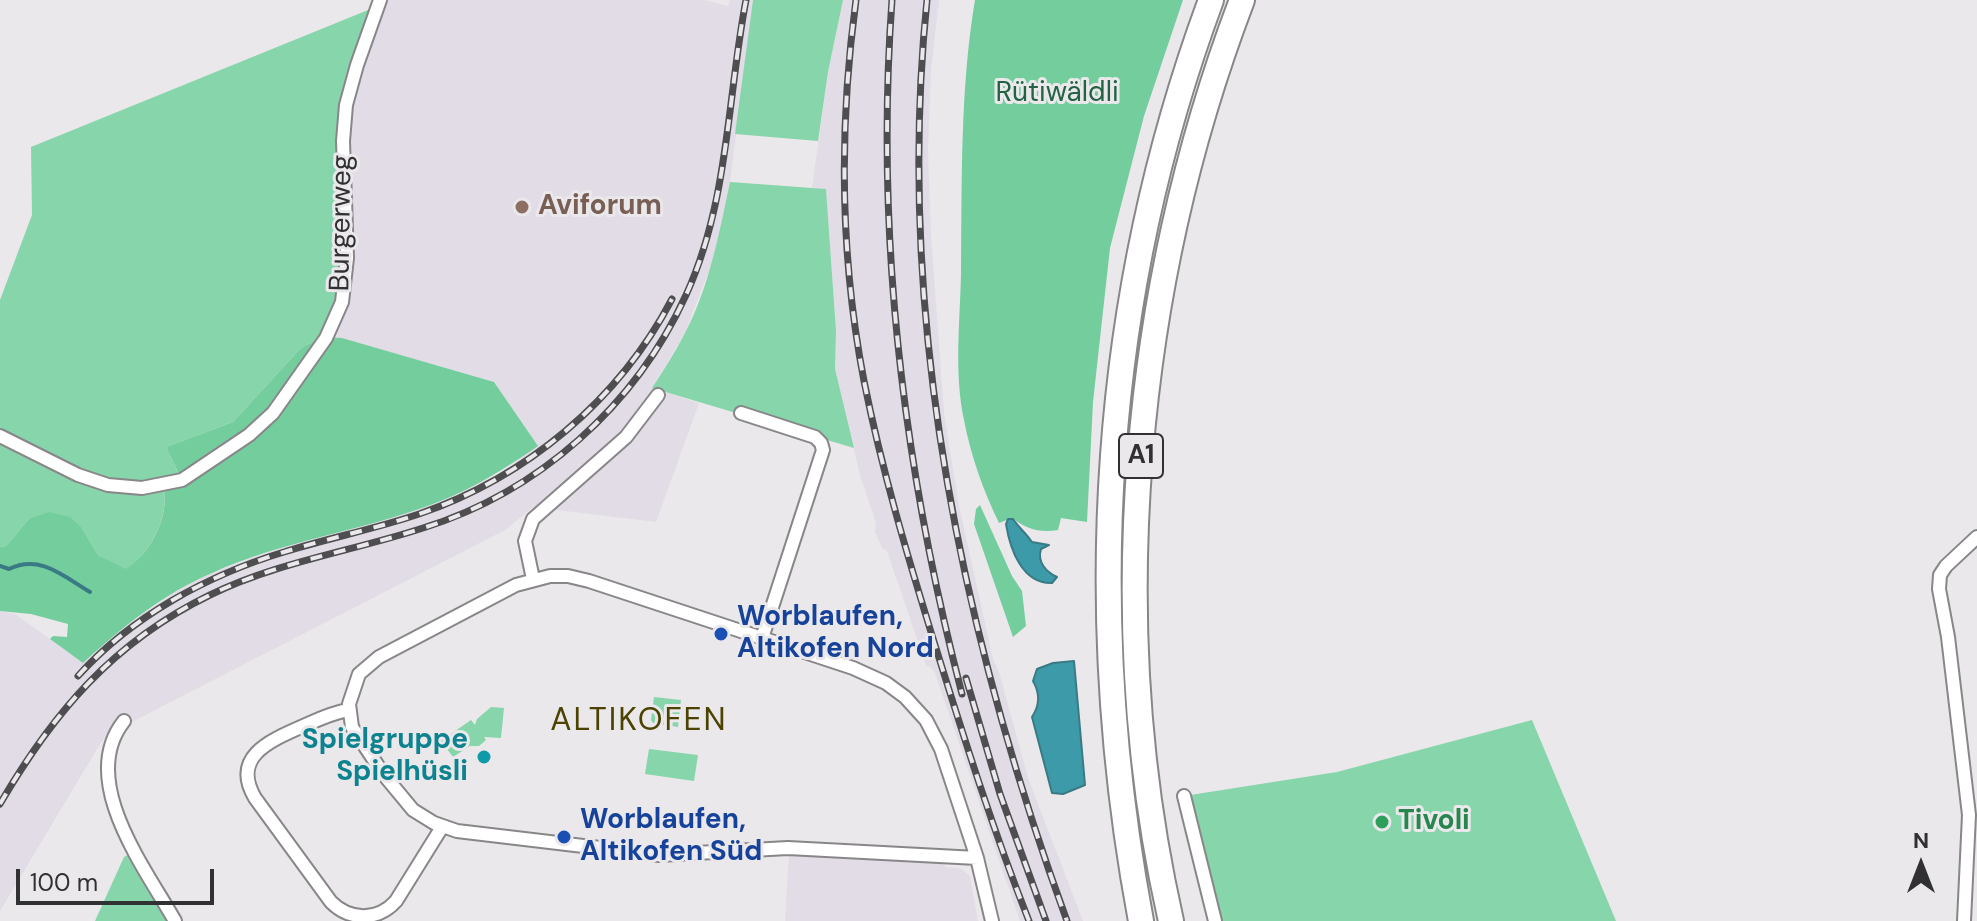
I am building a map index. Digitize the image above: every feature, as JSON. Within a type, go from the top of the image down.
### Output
[{"type":"highway","name":"A1","points":[[1141,921],[1122,808],[1110,671],[1108,547],[1113,442],[1127,326],[1146,224],[1175,109],[1211,0]]},
{"type":"highway","name":"A1","points":[[1171,921],[1150,804],[1137,658],[1136,548],[1141,456],[1157,320],[1176,219],[1203,117],[1242,0]]},
{"type":"street","name":"Burgerweg","points":[[0,436],[78,475],[108,485],[142,488],[182,480],[249,435],[273,413],[326,338],[342,302],[347,258],[343,126],[349,87],[380,0]]},
{"type":"street","points":[[533,579],[525,541],[533,519],[620,443],[658,395]]},
{"type":"street","points":[[741,413],[815,437],[823,447],[762,638]]},
{"type":"street","points":[[1964,921],[1969,815],[1948,637],[1939,589],[1940,575],[1946,566],[1977,537]]},
{"type":"street","points":[[977,858],[788,848],[659,855],[465,833],[442,827],[413,810],[358,738],[348,710],[355,682],[372,662],[508,588],[533,579],[559,576],[589,581],[866,673],[896,689],[912,703],[931,728],[941,749],[977,858],[992,921]]},
{"type":"street","points":[[348,710],[327,715],[268,742],[253,757],[248,773],[249,786],[259,805],[331,902],[345,914],[358,918],[387,911],[442,827]]},
{"type":"street","points":[[124,721],[113,734],[108,760],[118,822],[175,921]]},
{"type":"street","points":[[1184,796],[1215,921]]},
{"type":"shaded area","name":"Aviforum","points":[[380,0],[705,0],[728,6],[730,0],[753,0],[730,182],[714,258],[685,333],[652,388],[699,403],[656,522],[533,507],[505,530],[128,724],[120,718],[100,744],[0,911],[0,611],[15,614],[83,663],[123,627],[178,590],[211,573],[279,548],[436,503],[498,474],[538,446],[494,382],[342,338],[326,338],[343,126]]},
{"type":"shaded area","points":[[843,0],[939,0],[931,70],[928,150],[944,413],[959,506],[993,659],[1028,778],[1083,921],[1020,921],[934,670],[926,665],[887,551],[882,548],[875,532],[876,523],[860,475],[835,369],[836,331],[826,190],[812,188],[828,72]]},
{"type":"shaded area","points":[[789,854],[945,863],[945,867],[960,868],[970,876],[978,921],[785,921]]},
{"type":"green space","points":[[753,0],[843,0],[818,141],[735,134]]},
{"type":"green space","name":"Rütiwäldli","points":[[975,0],[1183,0],[1144,116],[1110,248],[1093,402],[1087,522],[1061,518],[1058,530],[1034,529],[1012,518],[999,523],[974,460],[961,402],[958,347],[963,136]]},
{"type":"green space","points":[[373,8],[346,87],[344,258],[339,300],[322,337],[301,348],[233,422],[166,447],[182,480],[108,485],[0,436],[0,300],[32,215],[31,147]]},
{"type":"green space","points":[[730,182],[826,189],[836,331],[835,369],[854,448],[652,388],[684,335],[700,299]]},
{"type":"green space","points":[[322,337],[342,338],[494,382],[538,446],[490,477],[438,502],[382,521],[267,552],[194,581],[144,612],[83,663],[50,639],[53,636],[67,637],[68,624],[31,614],[0,611],[0,547],[6,546],[29,519],[49,512],[70,517],[82,528],[98,555],[126,569],[143,554],[156,534],[164,512],[164,489],[182,480],[166,447],[233,422],[301,348]]},
{"type":"green space","points":[[0,440],[142,493],[164,489],[160,524],[142,555],[126,570],[98,555],[82,528],[29,519],[6,546],[0,547]]},
{"type":"green space","points":[[980,505],[1012,576],[1022,591],[1026,626],[1013,637],[974,524],[976,509]]},
{"type":"green space","points":[[654,697],[681,700],[678,727],[653,723]]},
{"type":"green space","points":[[491,707],[504,708],[501,738],[484,737],[486,740],[479,746],[470,746],[453,757],[441,741],[471,720],[475,725],[477,719]]},
{"type":"green space","name":"Tivoli","points":[[1532,720],[1616,921],[1215,921],[1184,796],[1337,772]]},
{"type":"green space","points":[[649,749],[698,755],[694,781],[645,774]]},
{"type":"green space","points":[[135,851],[175,921],[95,921],[124,857]]},
{"type":"water","points":[[1008,519],[1013,519],[1032,542],[1049,545],[1041,549],[1040,558],[1046,569],[1057,577],[1052,583],[1033,578],[1019,563],[1008,534]]},
{"type":"water","points":[[1074,661],[1085,785],[1063,794],[1052,793],[1032,717],[1038,699],[1033,681],[1037,669],[1053,663]]},
{"type":"waterway","points":[[0,566],[9,569],[20,565],[41,565],[90,592]]},
{"type":"railway","points":[[0,804],[42,740],[88,683],[115,658],[175,614],[210,595],[262,574],[423,528],[466,512],[506,492],[544,467],[611,408],[640,373],[665,335],[700,259],[719,186],[746,0]]},
{"type":"railway","points":[[856,0],[847,95],[846,239],[864,381],[905,547],[979,784],[1029,921]]},
{"type":"railway","points":[[892,0],[887,175],[898,350],[924,523],[962,694]]},
{"type":"railway","points":[[927,0],[919,117],[920,235],[929,352],[945,468],[967,583],[995,698],[1067,921]]},
{"type":"railway","points":[[78,676],[99,654],[147,616],[227,573],[284,552],[419,514],[497,479],[533,456],[597,402],[650,336],[672,299]]},
{"type":"railway","points":[[966,678],[1000,794],[1046,921]]},
{"type":"place","name":"Aviforum","points":[[522,207]]},
{"type":"place","name":"Worblaufen, Altikofen Nord","points":[[721,634]]},
{"type":"place","name":"Spielgruppe Spielhüsli","points":[[484,757]]},
{"type":"place","name":"Tivoli","points":[[1382,822]]},
{"type":"place","name":"Worblaufen, Altikofen Süd","points":[[564,837]]},
{"type":"district","name":"ALTIKOFEN","points":[[639,722]]}]
